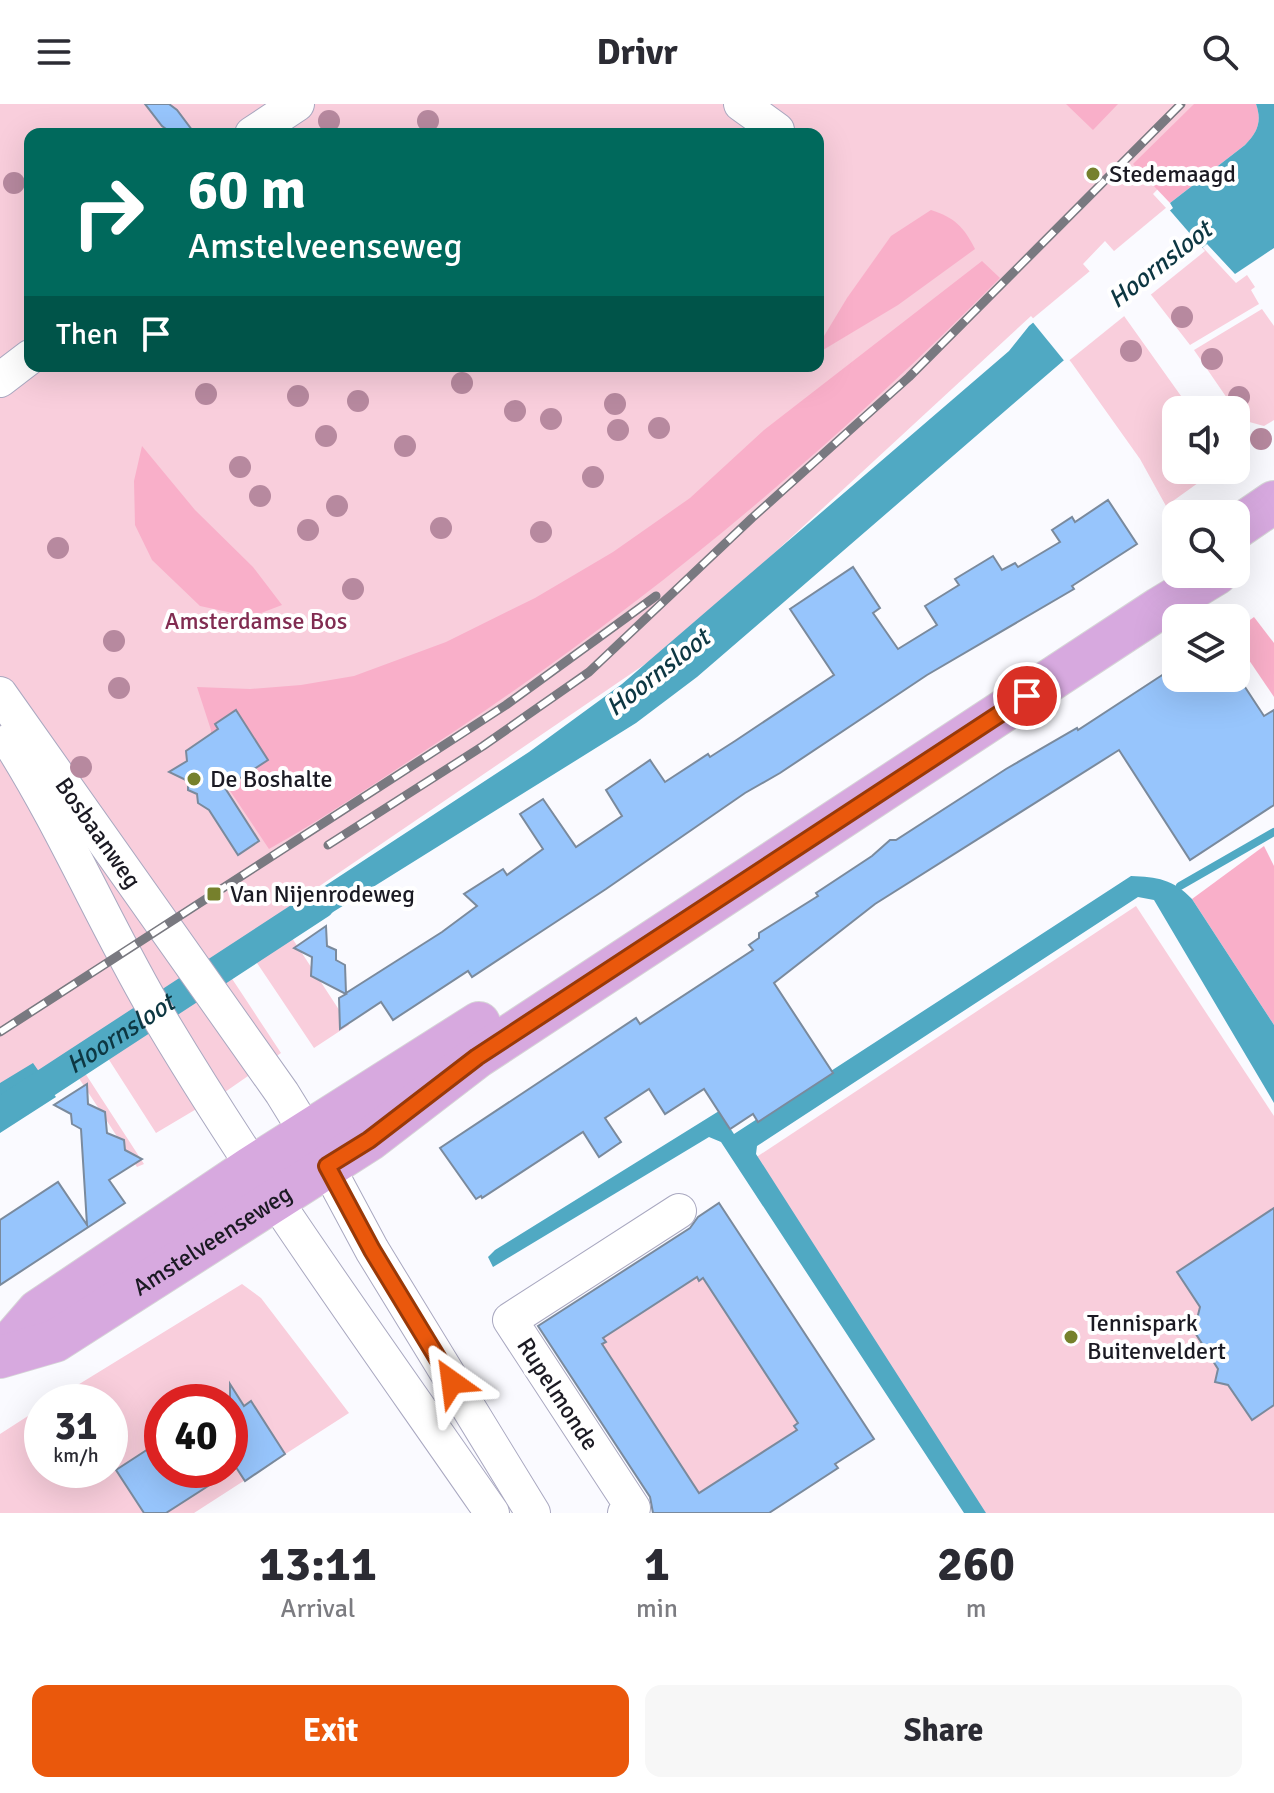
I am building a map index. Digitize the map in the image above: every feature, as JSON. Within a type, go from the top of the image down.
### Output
[{"type":"main road","points":[[1250,518],[1274,502]]},
{"type":"main road","points":[[1250,553],[1274,537]]},
{"type":"main road","name":"Amstelveenseweg","points":[[0,1356],[55,1341],[277,1200],[317,1149],[1162,584]]},
{"type":"main road","name":"Amstelveenseweg","points":[[0,1356],[38,1311],[252,1167],[317,1149],[369,1140],[477,1057],[1193,588]]},
{"type":"street","points":[[261,128],[297,104]]},
{"type":"street","points":[[741,104],[774,128]]},
{"type":"street","points":[[0,380],[24,362]]},
{"type":"street","name":"Bosbaanweg","points":[[0,694],[317,1149]]},
{"type":"street","name":"Bosbaanweg","points":[[0,727],[66,842],[122,954],[252,1167]]},
{"type":"street","points":[[317,1149],[372,1250],[533,1513]]},
{"type":"street","points":[[252,1167],[492,1513]]},
{"type":"street","name":"Rupelmonde","points":[[632,1511],[510,1320],[679,1211]]},
{"type":"green space","name":"Amsterdamse Bos","points":[[0,104],[1241,104],[1153,194],[1236,283],[1247,275],[1255,287],[1251,290],[1259,304],[1190,345],[1105,241],[1083,264],[1102,285],[1181,396],[1162,396],[1162,484],[1197,484],[1174,500],[1163,500],[1140,459],[1071,362],[1031,316],[679,641],[277,915],[349,1025],[314,1048],[241,939],[217,956],[281,1053],[225,1092],[156,1133],[95,1038],[72,1053],[144,1164],[137,1167],[65,1057],[0,1098]]},
{"type":"green space","points":[[1262,309],[1274,326],[1274,420],[1264,426],[1250,422],[1250,396],[1226,396],[1194,350]]},
{"type":"green space","name":"Tennispark Buitenveldert","points":[[1136,906],[1274,1116],[1274,1513],[984,1513],[752,1160]]},
{"type":"green space","points":[[697,1277],[699,1280],[703,1278],[798,1423],[794,1426],[797,1430],[699,1493],[602,1344],[606,1341],[603,1338]]},
{"type":"green space","points":[[242,1284],[261,1298],[349,1413],[248,1478],[248,1384],[144,1384],[144,1488],[233,1488],[194,1513],[0,1513],[0,1434],[24,1419],[24,1488],[128,1488],[128,1384],[79,1384]]},
{"type":"shaded area","points":[[1066,104],[1118,104],[1093,130]]},
{"type":"shaded area","points":[[1194,104],[1256,104],[1258,126],[1245,145],[1170,203],[1133,164]]},
{"type":"shaded area","points":[[931,210],[958,224],[975,249],[898,305],[824,349],[824,336],[891,236]]},
{"type":"shaded area","points":[[982,261],[1000,278],[862,411],[720,535],[570,651],[492,706],[269,849],[212,764],[211,730],[197,687],[250,689],[354,676],[446,642],[535,598],[613,552],[690,498],[764,430]]},
{"type":"shaded area","points":[[142,446],[195,510],[253,567],[282,605],[251,617],[200,606],[152,560],[135,525],[134,481]]},
{"type":"shaded area","points":[[1254,617],[1274,643],[1274,697],[1250,662],[1250,620]]},
{"type":"shaded area","points":[[1264,846],[1274,866],[1274,1025],[1192,899]]},
{"type":"water","points":[[1256,104],[1274,104],[1274,248],[1235,274],[1207,244],[1063,361],[697,677],[636,723],[293,937],[279,916],[529,752],[622,684],[1009,351],[1029,326],[1173,208],[1170,203],[1245,145],[1258,126]]},
{"type":"water","points":[[1131,876],[1164,880],[1192,899],[1274,1025],[1274,1103],[1154,900],[1138,897],[757,1146],[756,1154],[986,1513],[964,1513],[721,1142],[709,1137],[493,1267],[488,1257],[495,1250],[719,1111],[734,1134]]},
{"type":"water","points":[[63,1058],[76,1078],[53,1093],[56,1097],[0,1133],[0,1083],[33,1063],[40,1073]]},
{"type":"pier","points":[[1167,207],[1205,251],[1066,363],[1031,320]]},
{"type":"building","points":[[145,104],[169,104],[190,128],[165,128]]},
{"type":"building","points":[[1108,500],[1137,544],[1072,586],[1074,589],[927,675],[472,977],[468,971],[393,1020],[381,1002],[340,1029],[339,998],[346,994],[311,976],[312,957],[294,948],[326,926],[327,946],[336,950],[336,960],[345,965],[346,993],[477,906],[464,894],[503,869],[507,875],[543,849],[520,814],[543,799],[576,847],[622,816],[606,790],[650,760],[665,782],[708,754],[710,757],[834,675],[790,609],[853,567],[880,608],[873,613],[898,649],[937,625],[925,606],[959,585],[955,579],[993,556],[1002,570],[1015,563],[1018,567],[1060,542],[1052,530],[1072,517],[1075,522]]},
{"type":"building","points":[[1162,675],[1162,692],[1248,692],[1264,716],[1274,710],[1274,805],[1190,860],[1119,750],[875,904],[774,983],[833,1073],[758,1122],[753,1114],[730,1129],[704,1089],[665,1114],[649,1089],[605,1118],[621,1142],[599,1157],[583,1132],[476,1199],[440,1148],[636,1018],[640,1024],[753,950],[749,945],[759,938],[759,933],[818,896],[816,893],[872,856],[890,840],[896,840],[1006,769],[1078,730]]},
{"type":"building","points":[[236,710],[268,760],[225,788],[259,841],[238,855],[209,810],[198,803],[197,794],[188,790],[188,781],[169,772],[187,761],[186,751],[218,729],[215,724]]},
{"type":"building","points":[[87,1084],[88,1104],[105,1112],[107,1133],[124,1140],[125,1150],[142,1159],[109,1180],[125,1203],[0,1285],[0,1220],[58,1182],[87,1225],[81,1129],[72,1124],[71,1114],[54,1105]]},
{"type":"building","points":[[719,1203],[874,1439],[835,1464],[838,1468],[769,1513],[653,1513],[650,1497],[538,1326],[690,1228],[698,1217]],"holes":[[[697,1277],[699,1281],[703,1278],[798,1423],[794,1426],[797,1430],[699,1493],[602,1344],[606,1342],[603,1338]]]},
{"type":"building","points":[[1274,1208],[1274,1405],[1252,1420],[1228,1385],[1215,1382],[1218,1369],[1194,1331],[1200,1307],[1177,1272]]},
{"type":"building","points":[[251,1401],[285,1454],[248,1479],[248,1403]]},
{"type":"building","points":[[144,1452],[144,1488],[205,1488],[166,1513],[144,1513],[128,1488],[128,1462]]},
{"type":"waterway","points":[[1180,886],[1274,832]]},
{"type":"waterway","name":"Hoornsloot","points":[[0,1113],[320,904]]},
{"type":"railway","points":[[328,845],[483,746],[589,672],[752,518],[909,377],[1181,104]]},
{"type":"railway","points":[[0,1032],[506,705],[656,596]]},
{"type":"place","name":"Stedemaagd","points":[[1093,174]]},
{"type":"place","name":"De Boshalte","points":[[194,779]]},
{"type":"place","name":"Van Nijenrodeweg","points":[[214,894]]},
{"type":"place","name":"Tennispark Buitenveldert","points":[[1071,1337]]},
{"type":"route","points":[[452,1382],[348,1209],[327,1166],[369,1140],[477,1057],[1027,696]]}]
